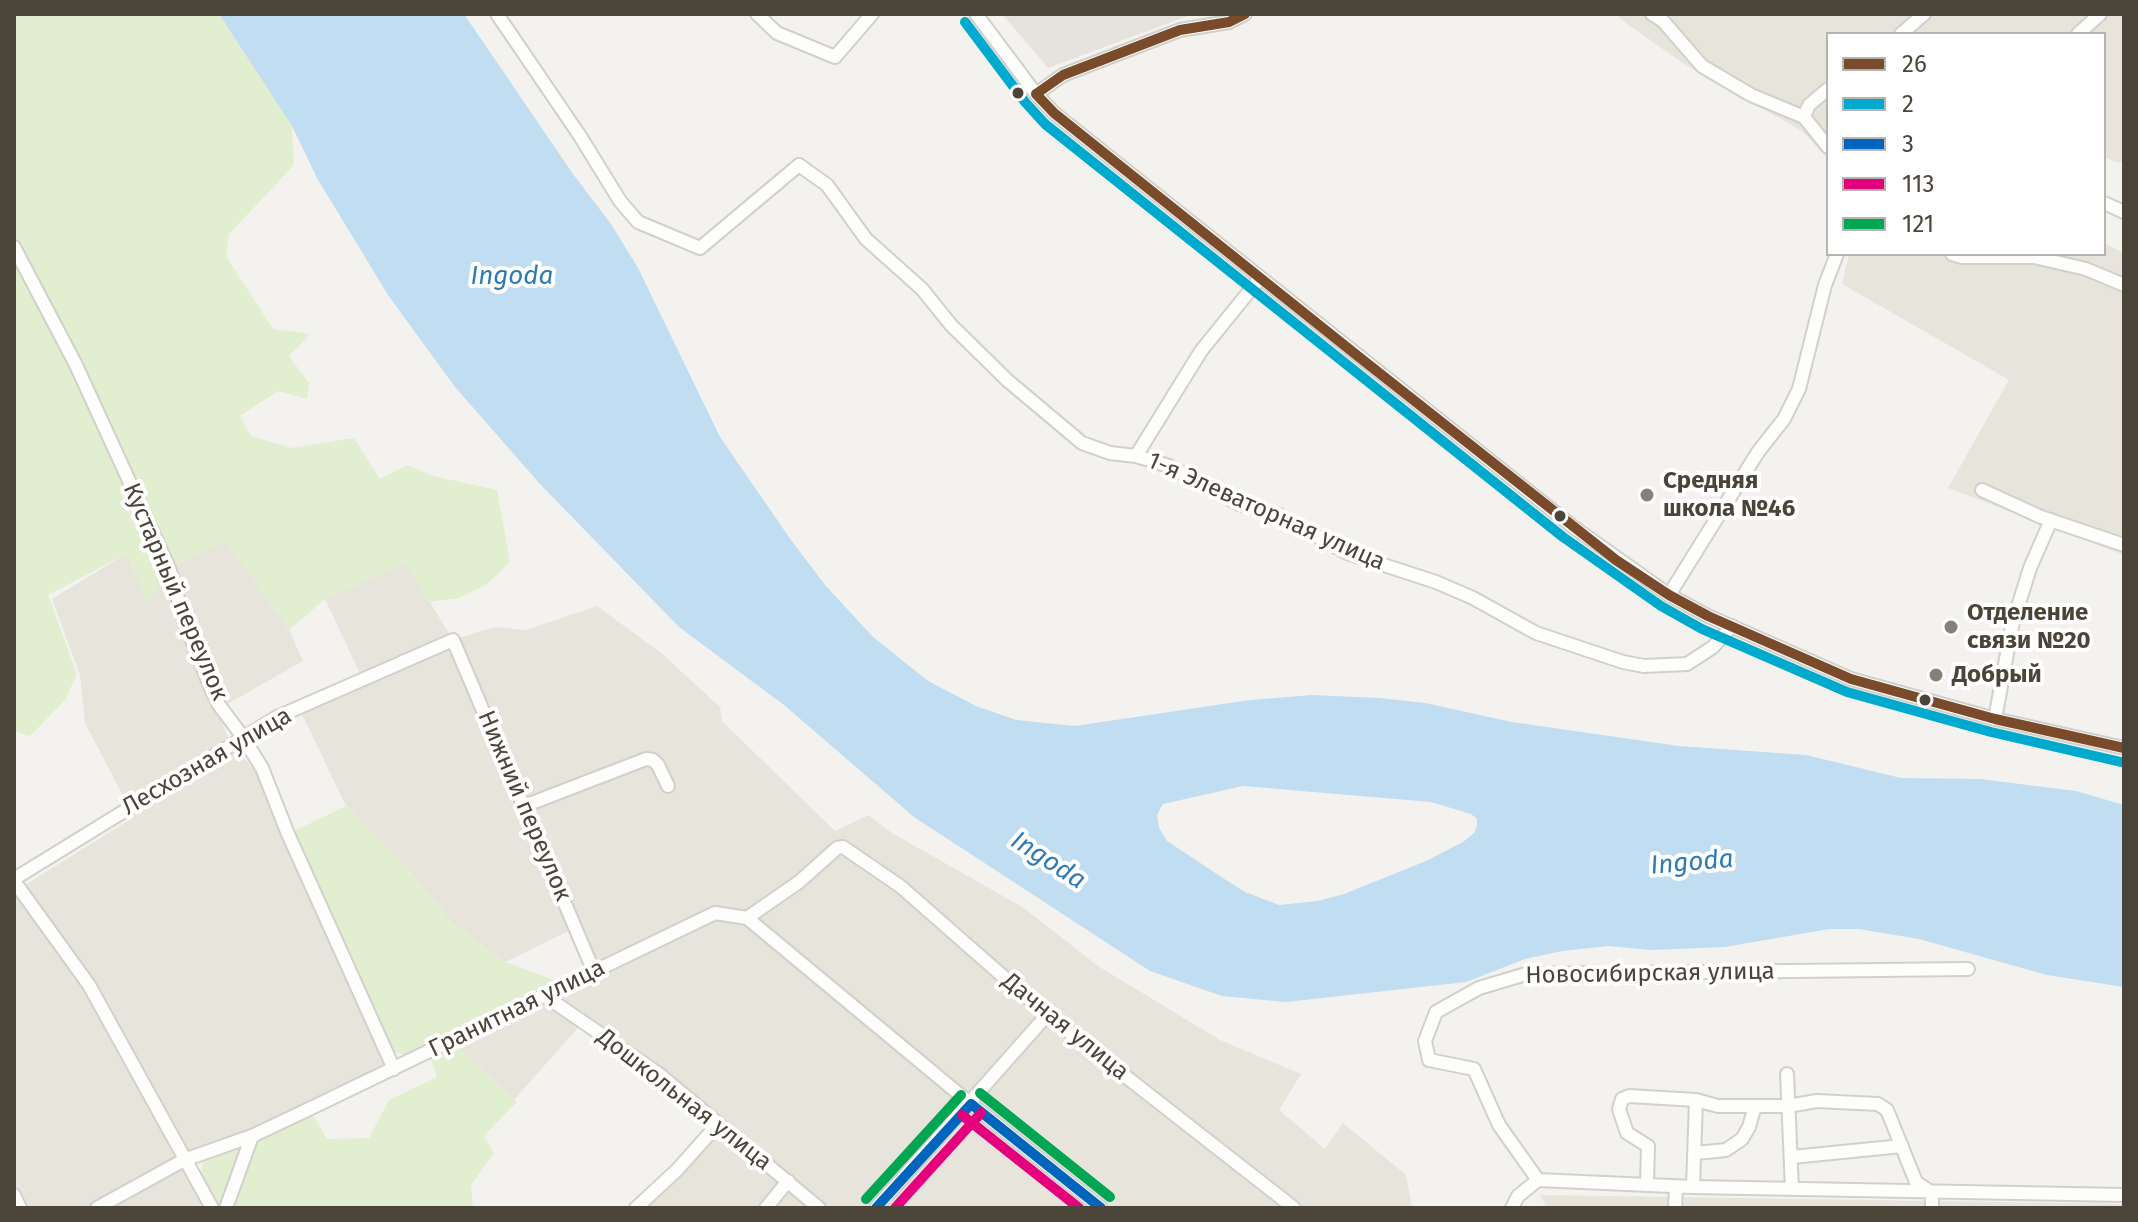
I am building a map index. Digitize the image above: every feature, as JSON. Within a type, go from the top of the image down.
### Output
[{"type":"street","name":"1-я Элеваторная улица","points":[[497,14],[638,222],[700,248],[799,165],[827,185],[866,239],[922,289],[951,325],[1007,380],[1082,443],[1110,453],[1136,456],[1169,466],[1239,504],[1277,514],[1347,553],[1436,582],[1473,598],[1536,633],[1623,662],[1644,666],[1687,664],[1713,647],[1732,626]]},
{"type":"street","points":[[757,14],[777,33],[835,57],[872,14]]},
{"type":"street","points":[[976,14],[1054,113],[1572,526],[1669,595],[1851,679],[1995,719],[2124,748]]},
{"type":"street","points":[[1036,94],[1063,75],[1180,30],[1229,22],[1245,14]]},
{"type":"street","points":[[1652,14],[1663,21],[1702,66],[1751,95],[1804,117],[1826,144]]},
{"type":"street","points":[[1903,32],[1924,14]]},
{"type":"street","points":[[2080,32],[2100,14]]},
{"type":"street","points":[[1804,117],[1809,105],[1826,91]]},
{"type":"street","name":"Кустарный переулок","points":[[14,247],[76,365],[169,568],[184,620],[210,686],[219,705],[262,768],[288,834],[394,1069]]},
{"type":"street","points":[[1669,595],[1758,452],[1784,419],[1799,389],[1825,285],[1836,256]]},
{"type":"street","points":[[1959,256],[2034,257],[2086,269],[2124,285]]},
{"type":"street","points":[[1136,456],[1201,351],[1260,278]]},
{"type":"street","points":[[1982,490],[2051,520],[2124,545]]},
{"type":"street","points":[[1995,719],[2012,626],[2030,568],[2051,520]]},
{"type":"street","name":"Лесхозная улица","points":[[14,880],[277,717],[453,640]]},
{"type":"street","name":"Нижний переулок","points":[[453,640],[594,972]]},
{"type":"street","points":[[524,806],[646,759],[658,765],[668,786]]},
{"type":"street","name":"Дачная улица","points":[[747,918],[799,882],[837,848],[843,847],[900,886],[1047,1015],[1294,1208]]},
{"type":"street","points":[[14,880],[89,985],[212,1208]]},
{"type":"street","name":"Гранитная улица","points":[[97,1208],[184,1160],[252,1136],[715,913],[747,918]]},
{"type":"street","points":[[747,918],[1101,1208]]},
{"type":"street","name":"Новосибирская улица","points":[[1538,1180],[1499,1125],[1474,1069],[1429,1060],[1425,1041],[1436,1012],[1479,988],[1526,974],[1968,969]]},
{"type":"street","name":"Дошкольная улица","points":[[545,996],[659,1074],[819,1208]]},
{"type":"street","points":[[876,1208],[1047,1015]]},
{"type":"street","points":[[1787,1074],[1792,1189]]},
{"type":"street","points":[[1647,1185],[1648,1146],[1627,1133],[1619,1109],[1622,1099],[1629,1096],[1696,1100],[1718,1106],[1788,1106],[1817,1101],[1878,1104],[1887,1110],[1916,1182],[1932,1193]]},
{"type":"street","points":[[1693,1187],[1696,1100]]},
{"type":"street","points":[[1696,1153],[1726,1150],[1742,1139],[1755,1106]]},
{"type":"street","points":[[636,1208],[677,1170],[718,1124]]},
{"type":"street","points":[[226,1208],[252,1136]]},
{"type":"street","points":[[1792,1157],[1902,1146]]},
{"type":"street","points":[[1512,1208],[1518,1196],[1538,1180],[1676,1187],[2124,1195]]},
{"type":"street","points":[[766,1208],[788,1181]]},
{"type":"street","points":[[1675,1208],[1676,1187]]},
{"type":"street","points":[[1932,1193],[1932,1208]]},
{"type":"street","points":[[14,1195],[20,1208]]},
{"type":"shaded area","points":[[1002,14],[1193,14],[1048,68]]},
{"type":"shaded area","points":[[1620,14],[2124,14],[2124,158],[2119,163],[2106,158],[2106,32],[1826,32],[1826,157],[1802,131],[1684,64],[1619,18]]},
{"type":"shaded area","points":[[2106,244],[2124,253],[2124,555],[1948,488],[2009,380],[1842,284],[1849,256],[2106,256]]},
{"type":"shaded area","points":[[225,540],[289,630],[303,661],[217,710],[230,742],[254,770],[388,1068],[198,1156],[193,1177],[210,1208],[14,1208],[14,892],[134,817],[85,723],[80,675],[52,599],[126,554],[148,602],[169,568]]},
{"type":"shaded area","points":[[406,563],[453,640],[494,627],[526,630],[597,606],[660,652],[720,707],[722,721],[835,831],[868,815],[892,833],[1024,908],[1098,966],[1220,1040],[1301,1074],[1279,1110],[1325,1149],[1343,1123],[1406,1175],[1412,1208],[636,1208],[717,1125],[583,1022],[513,1101],[450,1041],[594,972],[575,928],[505,962],[453,924],[407,868],[346,806],[299,708],[363,680],[325,599]]},
{"type":"shaded area","points":[[1540,1195],[2124,1204],[2124,1208],[1547,1208]]},
{"type":"green space","points":[[14,14],[219,14],[292,126],[294,165],[229,234],[226,256],[273,329],[310,334],[289,356],[309,383],[307,399],[278,391],[240,416],[251,436],[291,448],[354,438],[380,479],[407,465],[433,476],[497,490],[510,562],[487,584],[459,598],[428,602],[406,563],[325,599],[289,630],[225,541],[169,568],[148,603],[126,554],[48,595],[77,674],[65,700],[30,736],[14,731]]},
{"type":"green space","points":[[346,806],[407,868],[453,924],[505,962],[568,985],[415,1058],[385,1049],[288,834]]},
{"type":"green space","points":[[454,1042],[517,1102],[484,1136],[494,1153],[471,1185],[473,1208],[220,1208],[201,1174],[203,1161],[311,1111],[327,1139],[369,1138],[389,1100],[437,1077],[429,1054]]},
{"type":"water","name":"Ingoda","points":[[219,14],[464,14],[573,174],[611,224],[638,268],[720,437],[791,540],[825,585],[873,637],[928,681],[976,706],[1016,720],[1075,726],[1250,700],[1312,695],[1380,698],[1425,703],[1512,722],[1679,746],[1806,755],[1901,778],[1980,779],[2076,791],[2124,805],[2124,987],[2047,975],[1919,939],[1859,929],[1829,929],[1725,947],[1652,950],[1609,946],[1562,951],[1525,959],[1466,982],[1286,1002],[1222,996],[1150,971],[914,817],[784,705],[679,627],[540,484],[455,387],[388,295],[317,178],[292,126]],"holes":[[[1243,786],[1431,802],[1471,814],[1477,819],[1474,833],[1426,861],[1344,894],[1318,901],[1279,905],[1245,892],[1167,841],[1159,828],[1157,815],[1163,804]]]},
{"type":"transit line","name":"26","points":[[1036,94],[1063,75],[1180,30],[1229,22],[1245,14]]},
{"type":"transit line","name":"2","points":[[965,22],[1045,124],[1563,537],[1661,606],[1702,629],[1847,692],[1991,732],[2121,762]]},
{"type":"transit line","name":"26","points":[[1036,94],[1054,113],[1359,357],[1616,560],[1669,595],[1708,616],[1851,679],[1995,719],[2124,748]]},
{"type":"transit line","name":"121","points":[[980,1093],[1110,1197]]},
{"type":"transit line","name":"121","points":[[866,1199],[961,1095]]},
{"type":"transit line","name":"3","points":[[971,1104],[1101,1208]]},
{"type":"transit line","name":"3","points":[[876,1208],[971,1104]]},
{"type":"transit line","name":"113","points":[[895,1208],[981,1113]]},
{"type":"transit line","name":"113","points":[[962,1115],[1079,1208]]},
{"type":"place","name":"Средняя школа №46","points":[[1647,495]]},
{"type":"place","name":"Отделение связи №20","points":[[1951,627]]},
{"type":"place","name":"Добрый","points":[[1936,675]]}]
